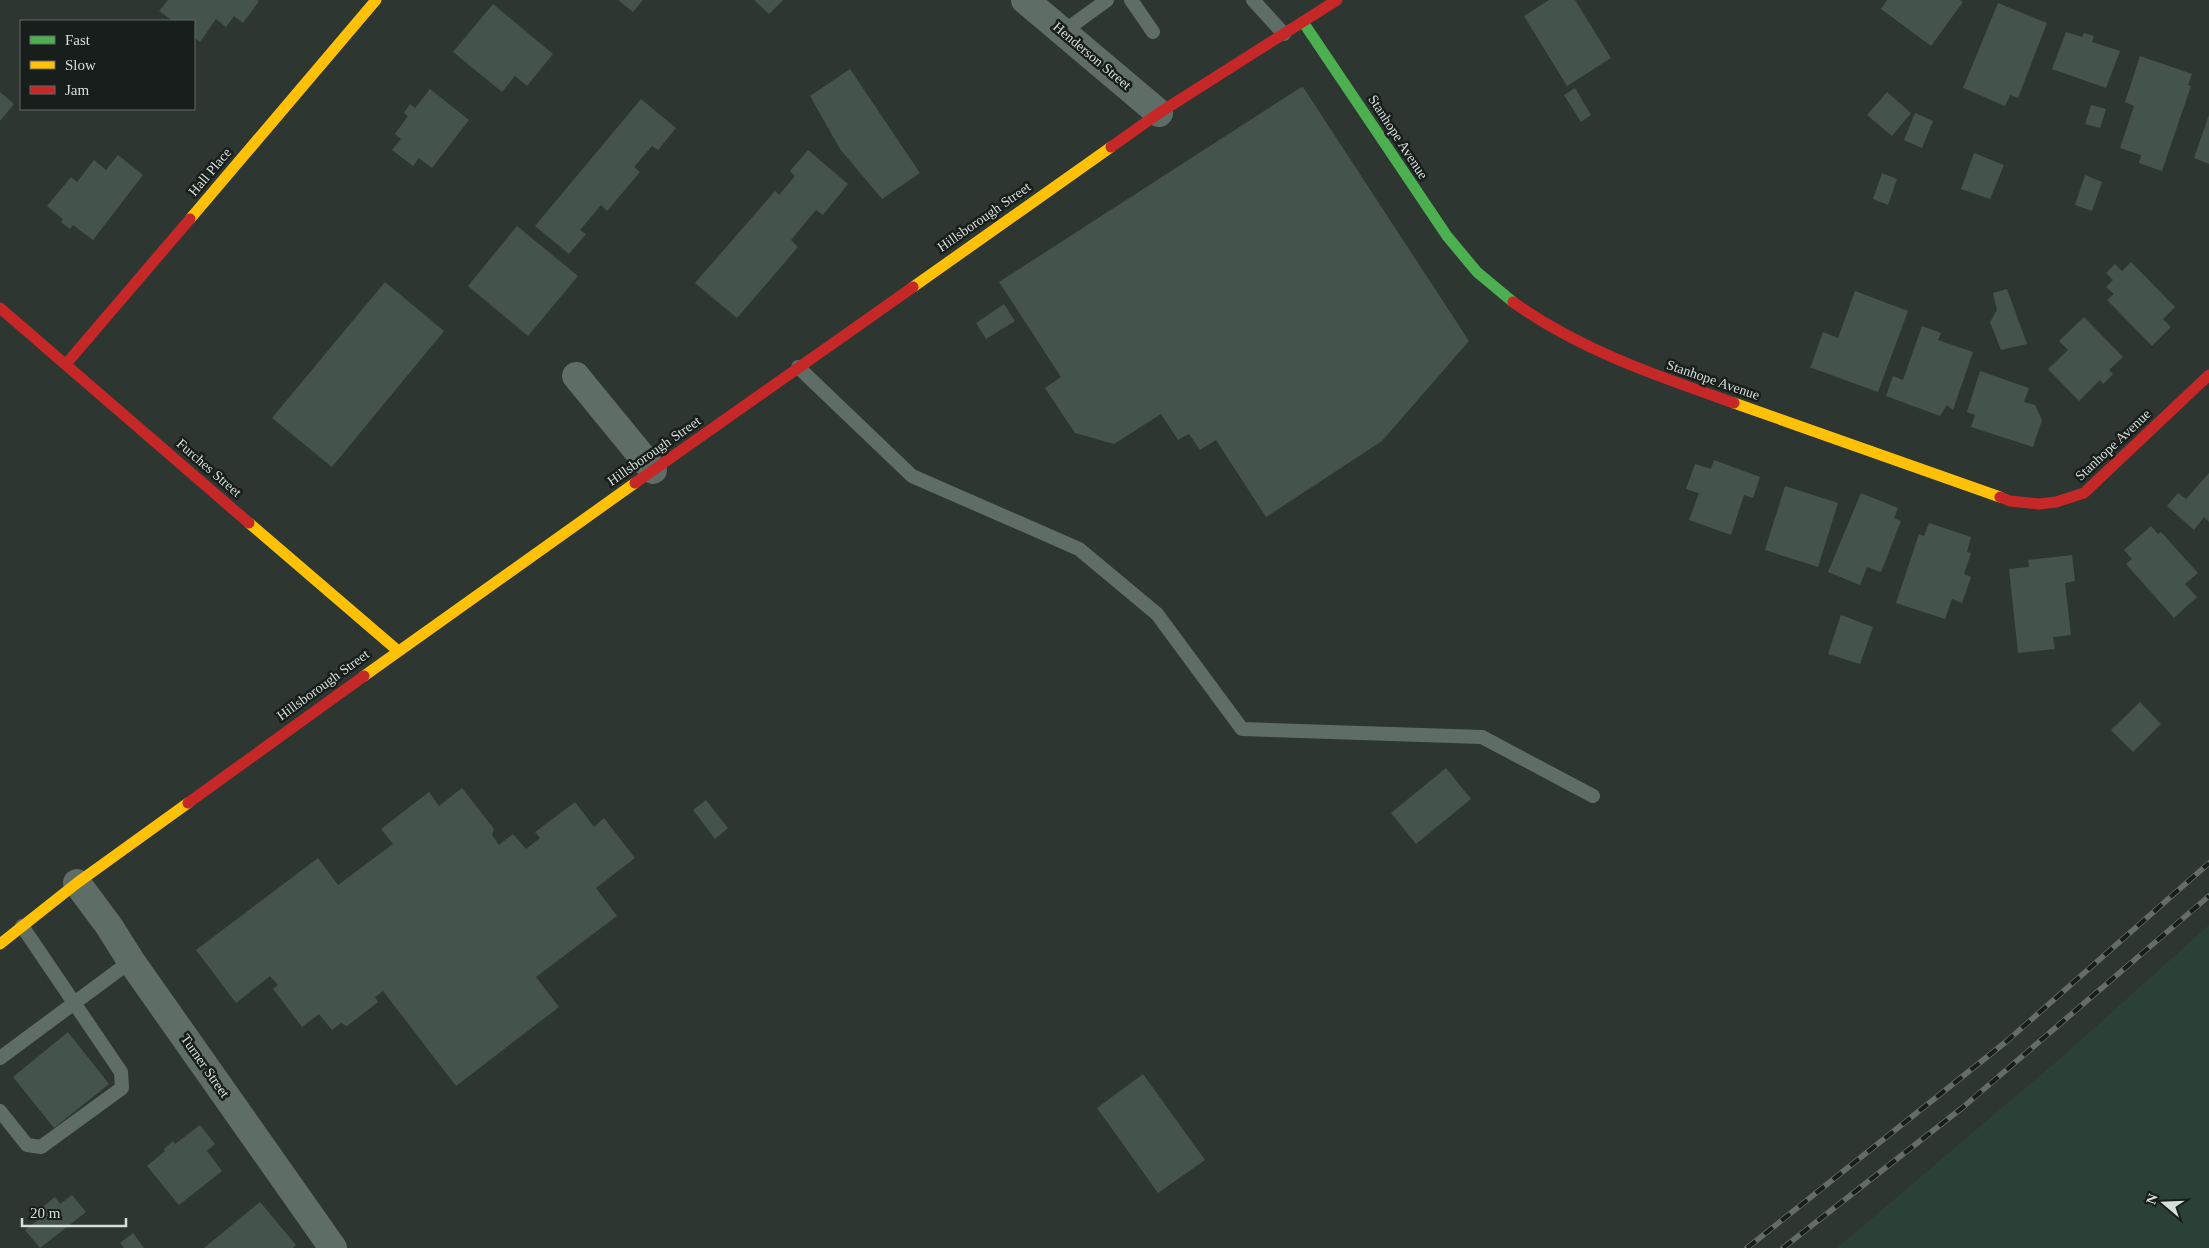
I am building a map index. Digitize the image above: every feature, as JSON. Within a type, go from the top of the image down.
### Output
[{"type":"street","name":"Hall Place","points":[[66,364],[376,0]]},
{"type":"street","name":"Henderson Street","points":[[1025,0],[1159,112]]},
{"type":"street","name":"Hillsborough Street","points":[[0,944],[77,883],[397,650],[1159,112],[1337,0]]},
{"type":"street","name":"Stanhope Avenue","points":[[1303,22],[1427,209],[1453,244],[1484,279],[1540,321],[1603,354],[1637,369],[2010,501],[2047,505],[2066,501],[2084,493],[2209,374]]},
{"type":"street","name":"Furches Street","points":[[0,308],[397,650]]},
{"type":"street","points":[[576,376],[653,470]]},
{"type":"street","name":"Turner Street","points":[[77,883],[109,926],[131,961],[333,1248]]},
{"type":"lane","points":[[1063,32],[1107,0]]},
{"type":"lane","points":[[1131,0],[1153,32]]},
{"type":"lane","points":[[1253,0],[1284,34]]},
{"type":"lane","points":[[798,367],[912,476],[1079,549],[1156,614],[1242,729],[1482,737],[1593,796]]},
{"type":"lane","points":[[0,1111],[27,1145],[41,1147],[122,1088],[121,1072],[73,1004],[22,926]]},
{"type":"lane","points":[[0,1058],[131,961]]},
{"type":"shaded area","points":[[2209,925],[2209,1248],[1837,1248],[2064,1055]]},
{"type":"building","points":[[168,0],[259,1],[243,23],[234,16],[226,27],[216,19],[200,42],[195,38],[195,20],[172,20],[159,11]]},
{"type":"building","points":[[618,0],[643,0],[633,12]]},
{"type":"building","points":[[754,0],[783,0],[769,14]]},
{"type":"building","points":[[1549,0],[1575,0],[1611,58],[1567,86],[1524,16]]},
{"type":"building","points":[[1887,0],[1960,0],[1963,2],[1931,46],[1881,9]]},
{"type":"building","points":[[1998,3],[2047,23],[2018,98],[2010,95],[2005,106],[1963,88]]},
{"type":"building","points":[[493,4],[553,54],[527,86],[515,76],[502,92],[453,52]]},
{"type":"building","points":[[2066,32],[2082,37],[2084,33],[2094,36],[2092,42],[2120,51],[2106,88],[2052,69]]},
{"type":"building","points":[[2140,56],[2192,74],[2188,85],[2191,86],[2162,171],[2139,163],[2141,155],[2120,148],[2134,106],[2125,102]]},
{"type":"building","points":[[850,69],[920,173],[882,199],[840,149],[810,96]]},
{"type":"building","points":[[1303,87],[1469,341],[1382,441],[1266,517],[1216,440],[1200,450],[1189,434],[1178,440],[1161,414],[1114,444],[1075,433],[1045,388],[1061,377],[999,282]]},
{"type":"building","points":[[1575,88],[1591,115],[1581,122],[1564,95]]},
{"type":"building","points":[[430,89],[469,120],[432,168],[419,158],[413,166],[392,150],[401,139],[395,134],[408,116],[404,113],[410,104],[415,108]]},
{"type":"building","points":[[0,92],[14,104],[0,121]]},
{"type":"building","points":[[1887,92],[1911,113],[1892,136],[1867,115]]},
{"type":"building","points":[[641,99],[676,128],[658,150],[652,146],[634,167],[640,172],[607,211],[601,205],[580,230],[586,234],[569,254],[535,226]]},
{"type":"building","points":[[2091,105],[2106,109],[2100,128],[2085,124]]},
{"type":"building","points":[[1915,113],[1933,121],[1922,148],[1904,140]]},
{"type":"building","points":[[2209,115],[2209,164],[2194,158]]},
{"type":"building","points":[[808,150],[848,184],[823,215],[816,210],[791,240],[798,247],[737,318],[695,283],[775,191],[779,195],[795,176],[790,171]]},
{"type":"building","points":[[1974,153],[2004,165],[1990,199],[1961,189]]},
{"type":"building","points":[[118,155],[143,175],[93,240],[73,225],[70,229],[61,222],[63,219],[47,206],[71,177],[77,182],[94,160],[106,170]]},
{"type":"building","points":[[1882,173],[1897,179],[1888,205],[1873,199]]},
{"type":"building","points":[[2085,175],[2102,182],[2092,211],[2075,205]]},
{"type":"building","points":[[517,226],[578,276],[528,336],[468,286]]},
{"type":"building","points":[[2131,262],[2175,307],[2163,319],[2171,327],[2152,346],[2107,300],[2114,294],[2106,287],[2113,280],[2106,273],[2115,264],[2122,271]]},
{"type":"building","points":[[385,282],[444,331],[332,467],[272,418]]},
{"type":"building","points":[[2007,289],[2027,344],[2001,350],[1990,322],[1997,310],[1993,293]]},
{"type":"building","points":[[1855,291],[1908,311],[1878,392],[1809,367],[1823,332],[1838,338]]},
{"type":"building","points":[[1004,304],[1015,321],[986,339],[976,323]]},
{"type":"building","points":[[2084,317],[2123,357],[2109,370],[2113,374],[2103,384],[2100,380],[2079,401],[2048,369],[2068,350],[2059,341]]},
{"type":"building","points":[[1922,326],[1941,333],[1938,340],[1973,352],[1953,410],[1947,405],[1940,416],[1886,396],[1893,376],[1903,380]]},
{"type":"building","points":[[1980,371],[2029,388],[2024,402],[2035,405],[2042,420],[2033,447],[1971,427],[1975,415],[1967,412]]},
{"type":"building","points":[[1714,460],[1760,477],[1753,498],[1744,495],[1731,535],[1689,520],[1699,493],[1686,489],[1695,464],[1711,469]]},
{"type":"building","points":[[2209,473],[2209,522],[2204,517],[2194,530],[2167,506],[2178,493],[2186,499]]},
{"type":"building","points":[[1785,486],[1838,503],[1818,567],[1765,550]]},
{"type":"building","points":[[1861,493],[1898,508],[1894,518],[1901,521],[1881,572],[1867,567],[1860,585],[1828,572]]},
{"type":"building","points":[[1929,523],[1971,537],[1967,552],[1971,553],[1964,574],[1971,577],[1962,603],[1952,599],[1945,619],[1896,603],[1919,534],[1924,536]]},
{"type":"building","points":[[2151,526],[2158,534],[2161,532],[2198,573],[2185,584],[2197,597],[2174,618],[2126,564],[2132,559],[2124,550]]},
{"type":"building","points":[[2072,555],[2075,581],[2065,583],[2071,635],[2053,637],[2055,649],[2018,653],[2009,569],[2029,567],[2028,560]]},
{"type":"building","points":[[1841,615],[1873,627],[1860,664],[1828,654]]},
{"type":"building","points":[[2140,702],[2161,724],[2133,752],[2111,730]]},
{"type":"building","points":[[1446,768],[1471,799],[1416,844],[1391,813]]},
{"type":"building","points":[[462,788],[494,829],[492,835],[499,845],[513,834],[526,849],[540,838],[535,832],[575,802],[594,827],[604,818],[635,858],[596,888],[617,916],[536,977],[559,1007],[456,1086],[383,991],[375,997],[378,1002],[347,1026],[341,1023],[332,1030],[319,1014],[302,1027],[273,989],[278,985],[270,976],[236,1003],[196,950],[318,858],[338,885],[393,844],[381,829],[429,792],[439,806]]},
{"type":"building","points":[[706,800],[728,828],[715,839],[693,810]]},
{"type":"building","points":[[68,1032],[109,1084],[54,1128],[13,1077]]},
{"type":"building","points":[[1143,1074],[1205,1160],[1158,1193],[1097,1108]]},
{"type":"building","points":[[200,1125],[215,1144],[207,1151],[222,1171],[179,1205],[147,1166],[165,1151],[164,1149],[173,1141],[175,1144]]},
{"type":"building","points":[[72,1195],[86,1212],[40,1248],[25,1230],[44,1215],[40,1209],[55,1197],[60,1204]]},
{"type":"building","points":[[260,1202],[296,1245],[293,1248],[204,1248]]},
{"type":"building","points":[[133,1233],[144,1248],[124,1248],[120,1243]]},
{"type":"railway","points":[[1747,1248],[2007,1041],[2209,863]]},
{"type":"railway","points":[[1783,1248],[1962,1108],[2209,896]]},
{"type":"traffic: fast","points":[[1303,22],[1447,236],[1477,272],[1513,302]]},
{"type":"traffic: slow","points":[[190,219],[376,0]]},
{"type":"traffic: slow","points":[[913,287],[1111,147]]},
{"type":"traffic: slow","points":[[1734,403],[2000,497]]},
{"type":"traffic: slow","points":[[364,676],[635,483]]},
{"type":"traffic: slow","points":[[249,523],[397,650]]},
{"type":"traffic: slow","points":[[0,944],[77,883],[188,803]]},
{"type":"traffic: jam","points":[[1111,147],[1159,113],[1337,0]]},
{"type":"traffic: jam","points":[[66,364],[190,219]]},
{"type":"traffic: jam","points":[[635,483],[913,287]]},
{"type":"traffic: jam","points":[[1513,302],[1539,319],[1592,348],[1676,383],[1734,403]]},
{"type":"traffic: jam","points":[[0,308],[249,523]]},
{"type":"traffic: jam","points":[[2000,497],[2010,501],[2039,504],[2056,502],[2084,493],[2209,375]]},
{"type":"traffic: jam","points":[[188,803],[364,676]]}]
